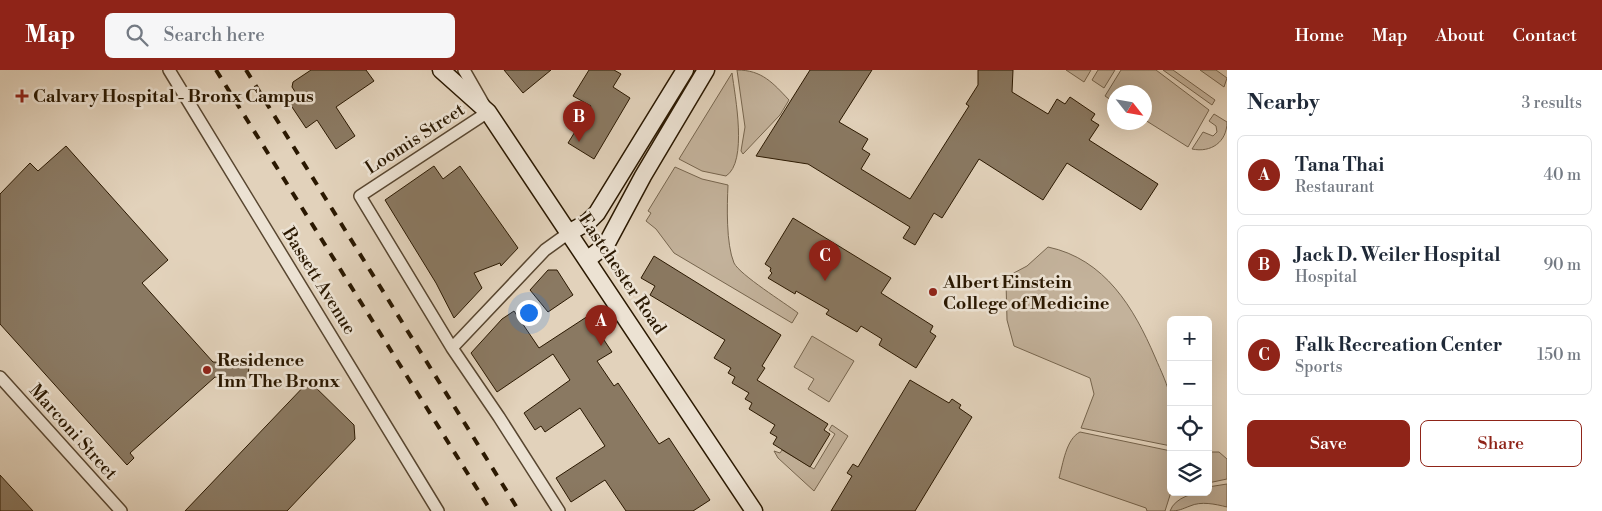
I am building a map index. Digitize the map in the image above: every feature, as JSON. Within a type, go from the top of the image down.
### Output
[{"type":"main road","name":"Eastchester Road","points":[[441,70],[488,112],[570,232],[754,511]]},
{"type":"main road","points":[[570,232],[588,222],[597,212],[685,70]]},
{"type":"main road","points":[[588,259],[606,245],[643,176],[706,70]]},
{"type":"street","name":"Bassett Avenue","points":[[169,70],[438,511]]},
{"type":"street","points":[[464,70],[488,112]]},
{"type":"street","name":"Loomis Street","points":[[452,348],[360,196],[488,112]]},
{"type":"street","points":[[559,511],[500,417],[452,348],[546,250],[570,232]]},
{"type":"street","name":"Marconi Street","points":[[0,377],[114,509]]},
{"type":"shaded area","points":[[737,70],[760,75],[772,83],[789,100],[780,115],[743,154],[741,151],[745,127]]},
{"type":"shaded area","points":[[1066,70],[1091,70],[1084,82]]},
{"type":"shaded area","points":[[1098,70],[1115,70],[1104,88],[1092,80]]},
{"type":"shaded area","points":[[1121,70],[1156,70],[1209,110],[1188,147],[1152,124],[1152,85],[1112,85]]},
{"type":"shaded area","points":[[1163,70],[1173,70],[1215,100],[1212,105]]},
{"type":"shaded area","points":[[1200,70],[1216,70],[1227,78],[1224,87]]},
{"type":"shaded area","points":[[732,73],[737,112],[738,143],[737,157],[733,168],[726,176],[702,171],[679,159]]},
{"type":"shaded area","points":[[1214,114],[1227,122],[1221,140],[1217,144],[1205,149],[1192,149],[1203,132],[1213,136],[1217,132],[1216,126],[1209,121]]},
{"type":"shaded area","points":[[675,167],[702,179],[728,185],[728,236],[734,263],[753,281],[798,313],[792,323],[674,253],[656,229],[646,221],[651,213],[648,211]]},
{"type":"shaded area","points":[[1048,247],[1068,253],[1086,262],[1115,288],[1127,304],[1147,339],[1167,386],[1167,445],[1081,428],[1094,394],[1090,378],[1014,346],[1007,320],[1006,282],[1010,275],[1027,266]]},
{"type":"shaded area","points":[[812,336],[854,361],[829,402],[808,389],[814,379],[794,367]]},
{"type":"shaded area","points":[[832,425],[848,436],[814,491],[778,458],[774,451],[780,453],[782,450],[814,469],[835,434],[829,430]]},
{"type":"shaded area","points":[[1080,432],[1167,450],[1167,496],[1170,496],[1165,511],[1147,511],[1146,508],[1059,478],[1068,446],[1075,435]]},
{"type":"shaded area","points":[[1212,452],[1219,452],[1227,459],[1227,479],[1212,482]]},
{"type":"shaded area","points":[[1227,484],[1227,507],[1203,503],[1170,511],[1176,502],[1186,496],[1212,496],[1212,486]]},
{"type":"building","points":[[311,70],[366,70],[374,81],[336,107],[355,136],[336,149],[317,120],[306,128],[290,104],[299,98],[292,87],[293,82]]},
{"type":"building","points":[[504,70],[551,70],[523,93]]},
{"type":"building","points":[[589,70],[614,70],[621,74],[613,87],[630,98],[594,159],[568,143],[591,106],[573,96]]},
{"type":"building","points":[[810,70],[872,70],[839,122],[868,139],[862,149],[870,154],[861,169],[910,199],[969,106],[966,104],[978,85],[978,70],[1013,70],[1012,92],[1048,114],[1057,99],[1065,104],[1070,97],[1095,114],[1091,120],[1099,125],[1089,140],[1158,184],[1141,210],[1067,163],[1043,200],[979,159],[942,218],[934,213],[915,245],[903,238],[910,227],[808,164],[756,156]]},
{"type":"building","points":[[66,146],[168,260],[142,283],[213,362],[249,364],[248,379],[215,377],[130,453],[134,458],[127,465],[0,324],[0,194],[30,163],[38,171]]},
{"type":"building","points":[[434,166],[443,179],[460,166],[518,248],[501,266],[500,263],[474,273],[482,288],[454,318],[436,283],[385,200]]},
{"type":"building","points":[[793,218],[891,278],[881,293],[933,326],[930,332],[936,336],[916,368],[879,345],[882,339],[861,326],[857,332],[826,314],[829,310],[796,291],[795,294],[768,278],[772,273],[770,271],[771,268],[765,264]]},
{"type":"building","points":[[654,256],[781,335],[762,366],[765,368],[757,380],[828,424],[824,430],[830,434],[810,467],[773,444],[777,437],[770,433],[775,425],[749,409],[752,403],[745,399],[749,393],[732,383],[735,377],[728,373],[731,368],[714,358],[725,340],[650,295],[655,286],[641,278]]},
{"type":"building","points":[[548,270],[557,270],[573,295],[548,312],[530,290]]},
{"type":"building","points":[[514,311],[539,348],[588,316],[612,352],[597,361],[614,386],[618,383],[659,444],[669,438],[710,500],[693,511],[626,511],[605,480],[571,502],[556,478],[605,446],[580,408],[545,432],[541,426],[535,430],[524,413],[570,380],[553,354],[497,392],[471,353],[502,319]]},
{"type":"building","points":[[910,380],[949,403],[952,399],[961,405],[959,408],[972,417],[915,511],[831,511],[852,476],[847,473],[853,464],[858,467]]},
{"type":"building","points":[[309,381],[354,425],[355,439],[287,511],[185,511]]},
{"type":"building","points":[[0,475],[33,511],[0,511]]},
{"type":"railway","points":[[216,70],[491,511]]},
{"type":"railway","points":[[246,70],[519,511]]},
{"type":"place","name":"Calvary Hospital - Bronx Campus","points":[[22,96]]},
{"type":"place","name":"Jack D. Weiler Hospital","points":[[579,142]]},
{"type":"place","name":"Falk Recreation Center","points":[[825,281]]},
{"type":"place","name":"Albert Einstein College of Medicine","points":[[933,292]]},
{"type":"place","name":"Tana Thai","points":[[601,346]]},
{"type":"place","name":"Residence Inn The Bronx","points":[[207,370]]}]
